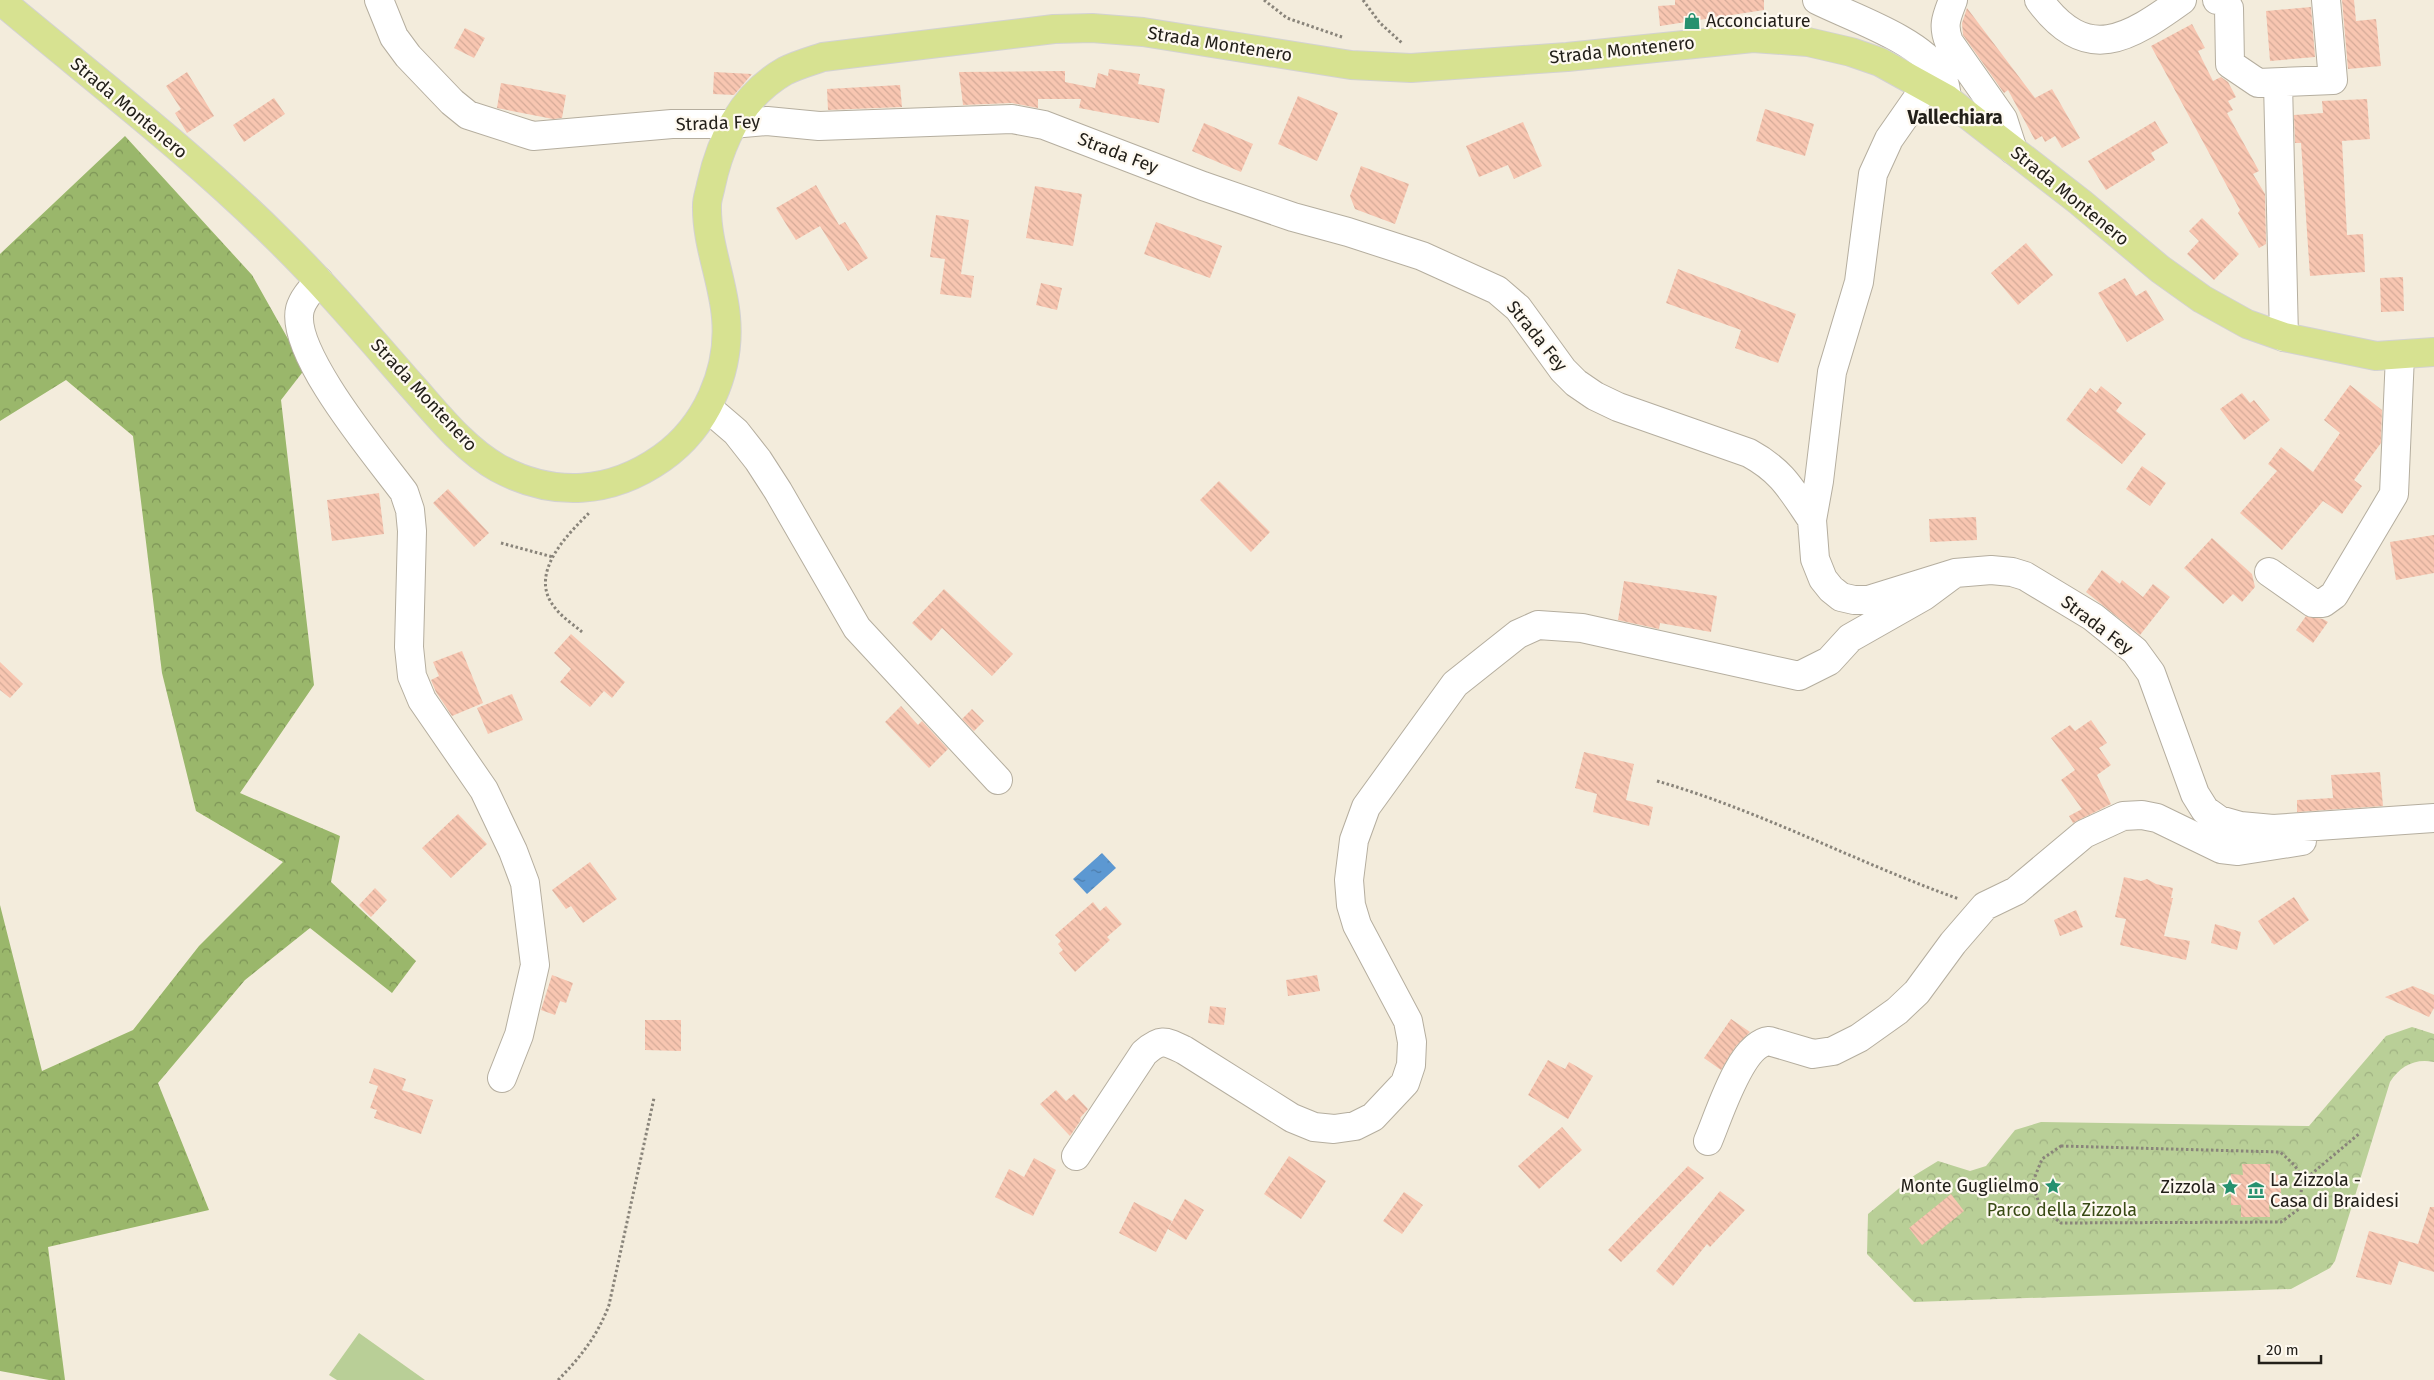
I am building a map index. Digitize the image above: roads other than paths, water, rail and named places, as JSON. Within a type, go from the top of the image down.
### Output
[{"type":"main road","name":"Strada Montenero","points":[[0,0],[235,198],[319,281],[445,423],[475,451],[497,467],[523,478],[566,488],[592,488],[618,482],[664,456],[688,434],[708,408],[720,376],[725,352],[726,318],[712,246],[707,204],[715,164],[732,124],[765,84],[788,69],[823,57],[1054,29],[1092,28],[1143,32],[1350,64],[1427,68],[1567,57],[1753,38],[1808,42],[1851,52],[1880,62],[1936,93],[2080,202],[2160,269],[2202,299],[2247,324],[2284,337],[2376,356],[2434,352]]},
{"type":"street","name":"Strada Fey","points":[[379,0],[394,37],[408,56],[452,102],[468,115],[499,127],[533,136],[672,124],[732,124],[768,121],[819,126],[1012,119],[1044,125],[1203,186],[1293,217],[1348,232],[1422,256],[1497,290],[1518,308],[1563,370],[1576,383],[1595,396],[1618,407],[1740,449],[1764,461],[1777,471],[1812,520]]},
{"type":"street","points":[[1817,0],[1900,39],[1925,56],[1941,74],[1936,93]]},
{"type":"street","points":[[1954,0],[1945,21],[1944,31],[1949,42],[2002,119],[2013,150]]},
{"type":"street","points":[[2039,0],[2063,26],[2083,37],[2102,40],[2118,38],[2148,24],[2182,0]]},
{"type":"street","points":[[2148,24],[2165,25],[2201,4],[2213,0]]},
{"type":"street","points":[[2218,0],[2223,1],[2229,8],[2230,64],[2258,84],[2333,80],[2326,0]]},
{"type":"street","points":[[2278,83],[2284,337]]},
{"type":"street","name":"Strada Fey","points":[[1936,93],[1889,139],[1873,174],[1859,282],[1832,372],[1819,481],[1812,520],[1815,559],[1823,579],[1841,597],[1868,600],[1955,572],[1991,570],[2012,572],[2025,576],[2093,617],[2135,651],[2151,672],[2195,794],[2205,810],[2219,820],[2240,826],[2273,829],[2434,818]]},
{"type":"street","points":[[319,281],[305,297],[299,310],[299,326],[313,362],[326,386],[404,492],[410,510],[412,531],[408,647],[412,676],[422,700],[484,790],[525,883],[535,965],[520,1035],[502,1078]]},
{"type":"street","points":[[2269,572],[2313,603],[2323,603],[2334,595],[2394,494],[2400,355]]},
{"type":"street","points":[[708,408],[736,432],[758,460],[778,490],[857,628],[998,780]]},
{"type":"street","points":[[1076,1156],[1144,1053],[1155,1043],[1167,1042],[1184,1050],[1292,1118],[1314,1127],[1334,1129],[1355,1126],[1373,1117],[1405,1083],[1412,1065],[1412,1042],[1408,1021],[1367,945],[1353,912],[1349,880],[1354,840],[1366,808],[1455,684],[1518,634],[1538,625],[1582,628],[1799,676],[1829,661],[1850,638],[1924,596],[1955,572]]},
{"type":"street","points":[[1708,1141],[1737,1072],[1753,1048],[1762,1041],[1769,1041],[1813,1054],[1833,1051],[1859,1038],[1897,1011],[1918,992],[1953,943],[1985,906],[2016,890],[2084,834],[2123,816],[2142,815],[2157,818],[2221,849],[2238,851],[2278,846],[2346,832],[2362,822]]},
{"type":"water","points":[[1102,853],[1116,868],[1087,894],[1073,879]]},
{"type":"place","name":"Acconciature","points":[[1692,21]]},
{"type":"place","name":"Monte Guglielmo","points":[[2053,1186]]},
{"type":"place","name":"Zizzola","points":[[2230,1187]]},
{"type":"place","name":"La Zizzola - Casa di Braidesi","points":[[2256,1190]]},
{"type":"district","name":"Vallechiara","points":[[1955,117]]},
{"type":"park label","name":"Parco della Zizzola","points":[[2062,1210]]}]
